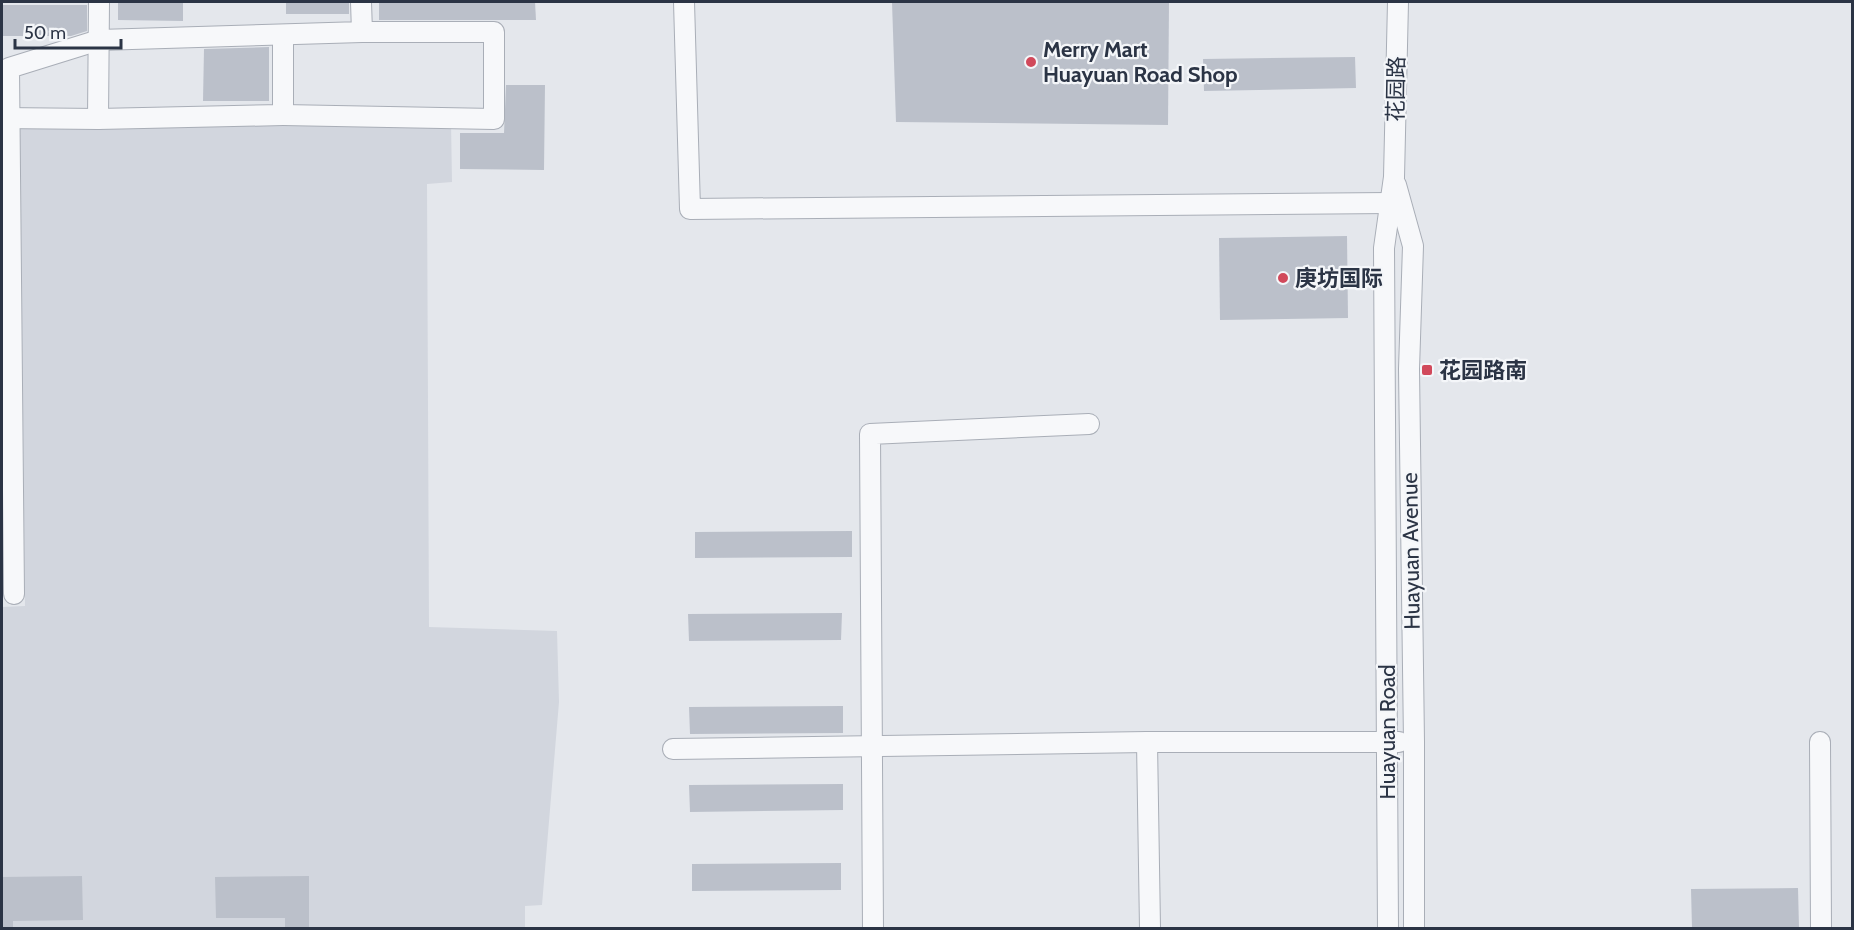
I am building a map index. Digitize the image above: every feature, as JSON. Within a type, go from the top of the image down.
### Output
[{"type":"street","points":[[98,119],[99,2]]},
{"type":"street","points":[[361,2],[362,32]]},
{"type":"street","points":[[684,2],[690,209],[1390,203]]},
{"type":"street","name":"花园路","points":[[1394,177],[1398,2]]},
{"type":"street","points":[[5,118],[98,119],[283,115],[494,119],[494,32],[362,32],[99,40],[5,68],[5,118],[14,594]]},
{"type":"street","points":[[283,35],[283,115]]},
{"type":"street","name":"Huayuan Road","points":[[1388,928],[1384,248],[1394,177]]},
{"type":"street","name":"Huayuan Avenue","points":[[1394,177],[1413,246],[1408,369],[1414,742],[1414,928]]},
{"type":"street","points":[[873,928],[870,434],[1089,424]]},
{"type":"street","points":[[673,749],[1147,742],[1414,742]]},
{"type":"street","points":[[1147,742],[1150,928]]},
{"type":"street","points":[[1820,742],[1821,928]]},
{"type":"street","points":[[1388,882],[1414,881]]},
{"type":"shaded area","points":[[451,122],[452,182],[427,184],[429,627],[557,631],[559,702],[542,905],[525,906],[525,928],[2,928],[2,607],[25,606],[20,127]]},
{"type":"building","points":[[118,2],[183,2],[183,21],[118,20]]},
{"type":"building","points":[[286,2],[349,2],[349,14],[286,14]]},
{"type":"building","points":[[379,2],[535,2],[536,20],[379,20]]},
{"type":"building","name":"Merry Mart Huayuan Road Shop","points":[[892,2],[1169,2],[1168,125],[896,122]]},
{"type":"building","points":[[2,5],[87,5],[87,31],[71,36],[2,36]]},
{"type":"building","points":[[269,47],[269,101],[203,101],[204,49]]},
{"type":"building","points":[[1355,57],[1356,88],[1204,91],[1203,59]]},
{"type":"building","points":[[506,85],[545,85],[544,170],[460,169],[460,133],[504,133]]},
{"type":"building","name":"庚坊国际","points":[[1347,236],[1348,318],[1220,320],[1219,238]]},
{"type":"building","points":[[852,531],[852,557],[695,558],[695,532]]},
{"type":"building","points":[[842,613],[841,640],[689,641],[688,614]]},
{"type":"building","points":[[843,706],[843,733],[690,734],[689,707]]},
{"type":"building","points":[[843,784],[843,810],[690,812],[689,785]]},
{"type":"building","points":[[841,863],[841,890],[692,891],[692,864]]},
{"type":"building","points":[[82,876],[83,920],[13,921],[13,928],[2,928],[2,877]]},
{"type":"building","points":[[309,876],[309,928],[285,928],[285,918],[216,918],[215,877]]},
{"type":"building","points":[[1798,888],[1799,928],[1692,928],[1691,889]]},
{"type":"place","name":"Merry Mart Huayuan Road Shop","points":[[1031,62]]},
{"type":"place","name":"庚坊国际","points":[[1283,278]]},
{"type":"place","name":"花园路南","points":[[1427,370]]}]
